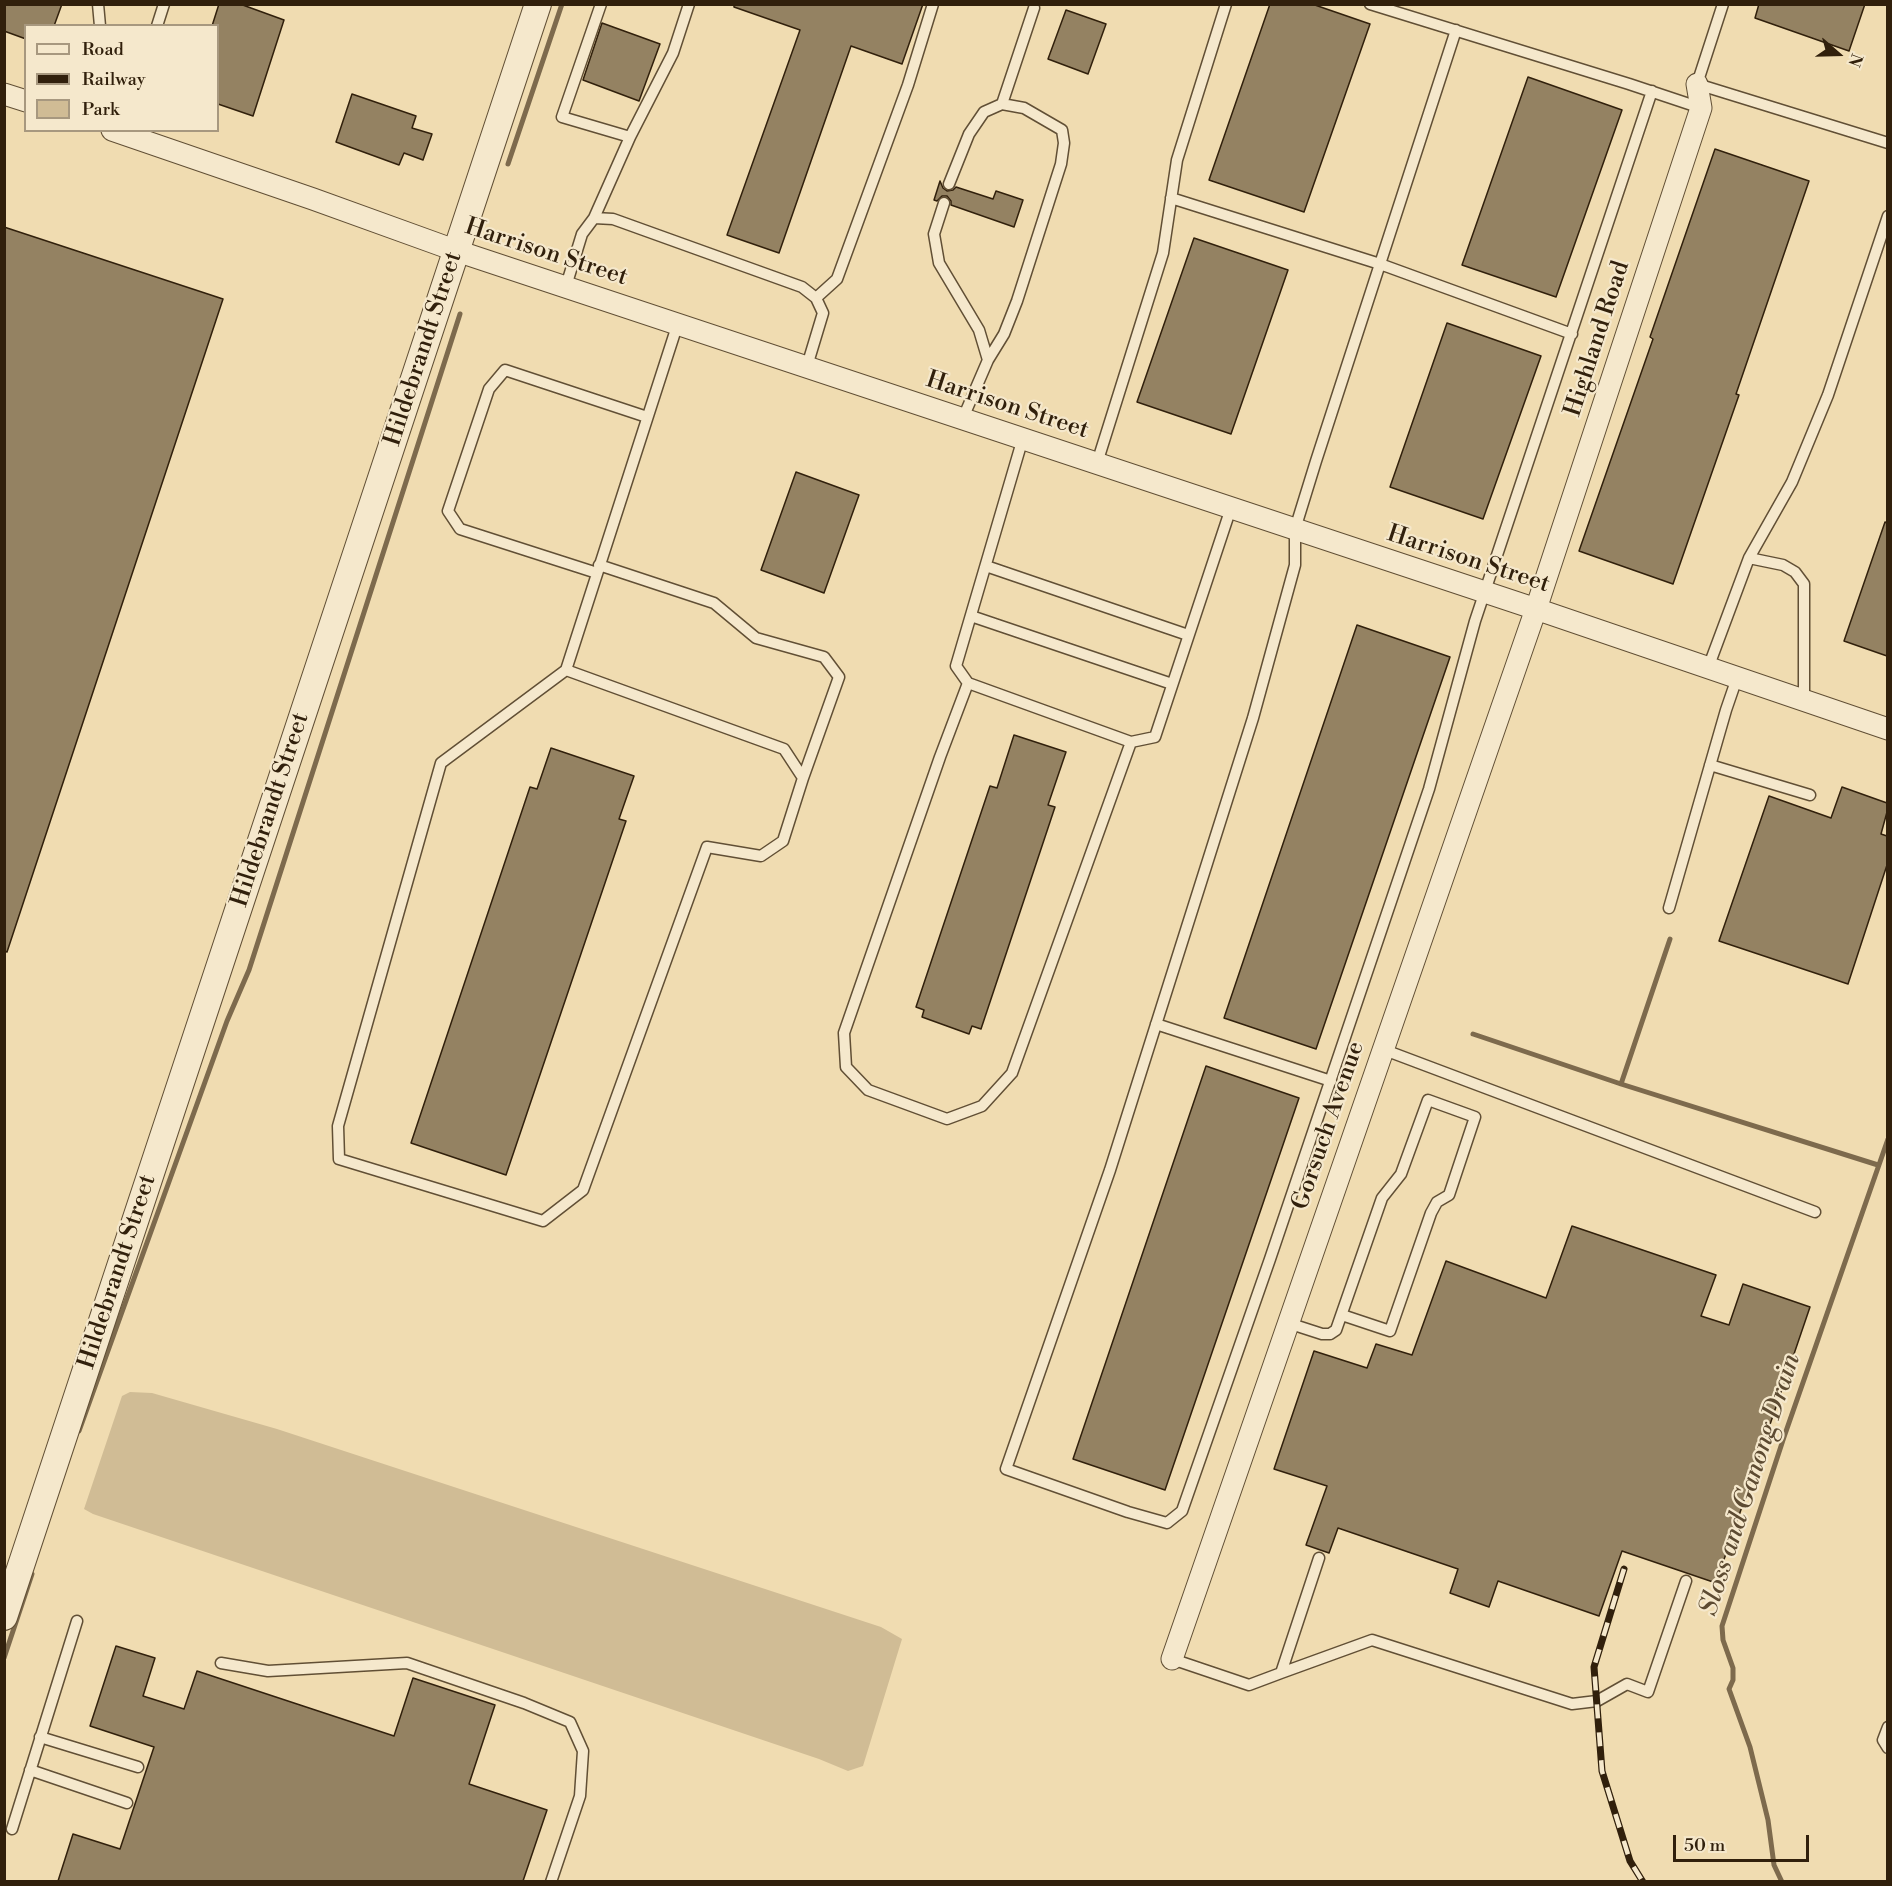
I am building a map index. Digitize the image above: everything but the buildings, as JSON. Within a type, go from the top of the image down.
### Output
[{"type":"street","name":"Hildebrandt Street","points":[[4,1617],[538,4]]},
{"type":"street","name":"Highland Road","points":[[1536,609],[1701,108],[1697,84]]},
{"type":"street","points":[[4,94],[24,100]]},
{"type":"street","name":"Harrison Street","points":[[119,132],[457,251],[1536,609],[1887,729]]},
{"type":"street","name":"Gorsuch Avenue","points":[[1172,1659],[1536,609]]},
{"type":"lane","points":[[98,4],[100,24]]},
{"type":"lane","points":[[158,24],[164,4]]},
{"type":"lane","points":[[601,4],[562,117],[630,137]]},
{"type":"lane","points":[[566,286],[582,234],[594,218],[630,137],[673,53],[689,4]]},
{"type":"lane","points":[[816,298],[837,279],[908,85],[933,4]]},
{"type":"lane","points":[[1097,463],[1163,253],[1177,160],[1226,4]]},
{"type":"lane","points":[[1370,4],[1701,108]]},
{"type":"lane","points":[[1723,4],[1697,84],[1887,143]]},
{"type":"lane","points":[[1002,104],[1034,8]]},
{"type":"lane","points":[[1456,30],[1295,529],[1295,565],[1253,718],[1110,1170],[1006,1469],[1128,1512],[1167,1523],[1182,1510],[1331,1082],[1429,789],[1485,592],[1652,91]]},
{"type":"lane","points":[[949,184],[969,134],[984,112],[1002,104],[1024,108],[1062,130],[1064,143],[1061,164],[1017,301],[1004,334],[988,360],[963,418]]},
{"type":"lane","points":[[1171,198],[1380,264],[1572,334]]},
{"type":"lane","points":[[944,203],[934,234],[939,263],[980,330],[988,360]]},
{"type":"lane","points":[[1708,668],[1749,558],[1792,482],[1828,395],[1887,216]]},
{"type":"lane","points":[[594,218],[613,219],[802,287],[816,298],[823,313],[807,366]]},
{"type":"lane","points":[[647,417],[505,370],[489,389],[448,511],[460,529],[598,569],[714,603],[756,638],[824,657],[839,677],[783,841],[761,856],[707,847],[583,1190],[543,1221],[339,1159],[338,1126],[441,763],[566,670],[598,569],[647,417],[678,323]]},
{"type":"lane","points":[[1023,438],[956,666],[968,683],[1131,742],[1155,737],[1231,508]]},
{"type":"lane","points":[[1749,558],[1784,565],[1795,572],[1804,584],[1804,701]]},
{"type":"lane","points":[[986,566],[1188,635]]},
{"type":"lane","points":[[970,616],[1172,684]]},
{"type":"lane","points":[[566,670],[783,749],[803,778]]},
{"type":"lane","points":[[1669,908],[1737,678]]},
{"type":"lane","points":[[968,683],[844,1033],[846,1067],[868,1090],[947,1119],[982,1106],[1012,1073],[1131,742]]},
{"type":"lane","points":[[1710,765],[1809,795]]},
{"type":"lane","points":[[1156,1024],[1331,1082]]},
{"type":"lane","points":[[1382,1049],[1815,1212]]},
{"type":"lane","points":[[1288,1323],[1322,1334],[1330,1334],[1336,1330],[1382,1198],[1401,1174],[1428,1100],[1475,1117],[1449,1195],[1437,1202],[1431,1213],[1390,1331],[1342,1315]]},
{"type":"lane","points":[[1281,1673],[1319,1558]]},
{"type":"lane","points":[[1172,1659],[1249,1685],[1372,1640],[1572,1704],[1597,1701],[1627,1684],[1648,1692],[1686,1581]]},
{"type":"lane","points":[[12,1829],[77,1621]]},
{"type":"lane","points":[[221,1663],[268,1671],[407,1663],[525,1703],[570,1722],[583,1751],[580,1796],[551,1881]]},
{"type":"lane","points":[[1887,1727],[1883,1740],[1887,1748]]},
{"type":"lane","points":[[40,1737],[138,1767]]},
{"type":"lane","points":[[30,1770],[127,1803]]},
{"type":"green space","points":[[130,1392],[152,1393],[277,1429],[881,1627],[902,1639],[863,1766],[848,1771],[819,1759],[93,1514],[84,1509],[122,1396]]},
{"type":"waterway","points":[[508,164],[562,4]]},
{"type":"waterway","points":[[79,1431],[227,1021],[249,970],[460,314]]},
{"type":"waterway","points":[[1621,1084],[1670,939]]},
{"type":"waterway","points":[[1473,1034],[1621,1084],[1878,1165]]},
{"type":"waterway","name":"Sloss and Ganong Drain","points":[[1782,1882],[1774,1865],[1768,1820],[1750,1747],[1729,1689],[1733,1680],[1733,1668],[1723,1640],[1722,1626],[1784,1437],[1888,1139]]},
{"type":"waterway","points":[[4,1658],[32,1574]]},
{"type":"railway","points":[[1624,1569],[1594,1667],[1602,1771],[1630,1861],[1643,1882]]}]
